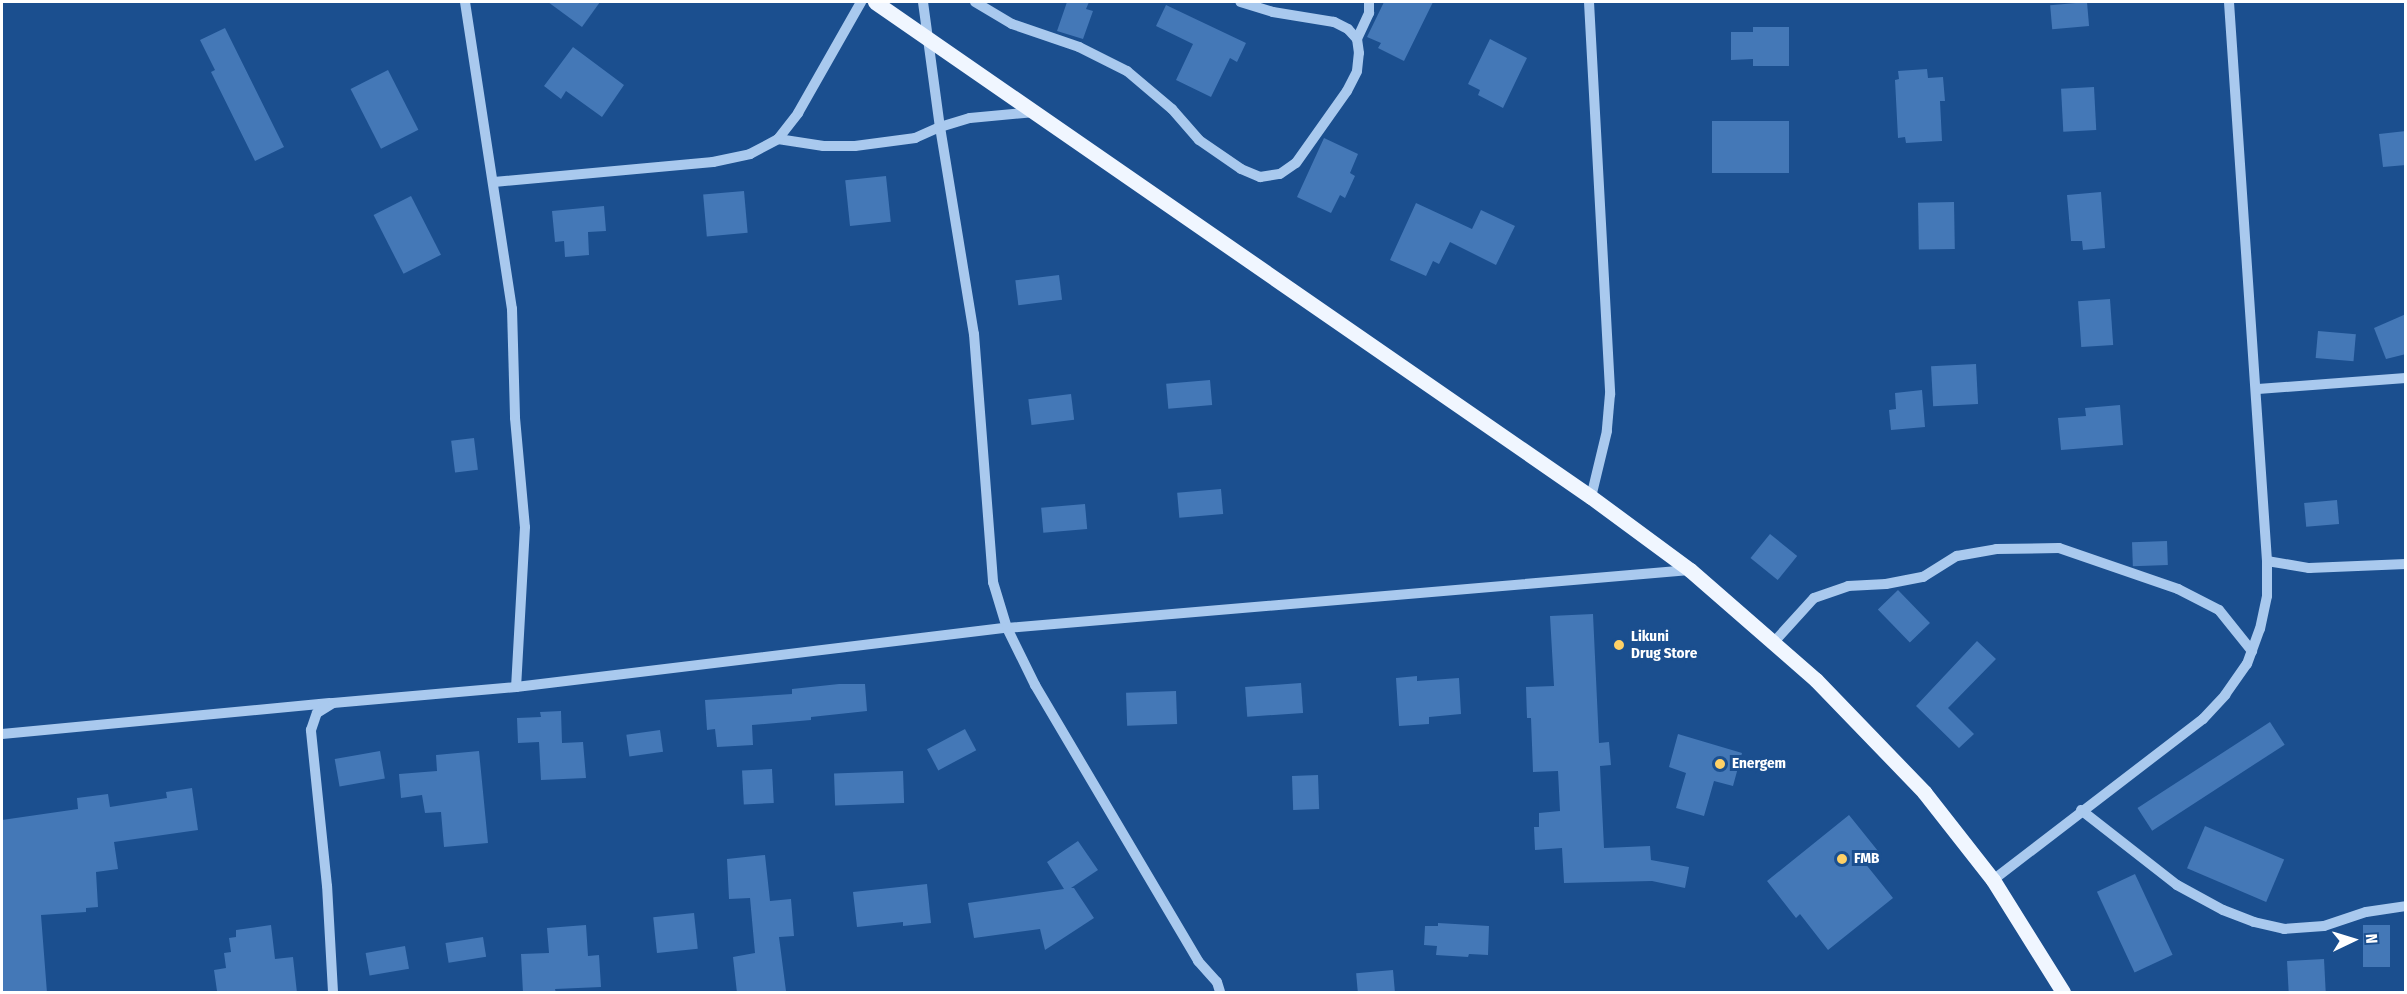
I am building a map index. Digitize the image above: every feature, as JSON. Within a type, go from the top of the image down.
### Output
[{"type":"main road","points":[[875,2],[1591,496],[1690,570],[1816,680],[1924,792],[1993,880],[2063,993]]},
{"type":"street","points":[[465,2],[512,309],[515,418],[525,527],[516,687]]},
{"type":"street","points":[[494,182],[713,162],[750,154],[778,139],[798,113],[861,2]]},
{"type":"street","points":[[924,2],[939,127],[974,334],[993,582],[1006,628],[1035,685],[1198,961],[1217,982],[1220,993]]},
{"type":"street","points":[[975,2],[1012,24],[1079,46],[1127,71],[1172,109],[1199,140],[1241,169],[1260,177],[1280,174],[1296,164],[1347,91],[1357,71],[1359,53],[1356,39],[1348,29],[1334,22],[1273,12],[1241,2]]},
{"type":"street","points":[[1356,39],[1369,14],[1369,2]]},
{"type":"street","points":[[1589,2],[1610,394],[1607,431],[1591,496]]},
{"type":"street","points":[[1993,880],[2203,719],[2226,695],[2247,664],[2260,629],[2267,596],[2267,561],[2258,389],[2229,2]]},
{"type":"street","points":[[778,139],[823,146],[855,146],[915,138],[939,127],[970,118],[1035,112]]},
{"type":"street","points":[[2258,389],[2406,378]]},
{"type":"street","points":[[1773,642],[1814,598],[1848,586],[1886,584],[1923,577],[1957,556],[1996,549],[2059,548],[2178,588],[2219,610],[2252,651]]},
{"type":"street","points":[[2267,561],[2309,568],[2406,564]]},
{"type":"street","points":[[2,735],[516,687],[1006,628],[1690,570]]},
{"type":"street","points":[[333,703],[317,713],[311,730],[327,886],[333,993]]},
{"type":"street","points":[[2082,810],[2177,885],[2223,910],[2254,922],[2284,929],[2324,927],[2366,912],[2406,906]]},
{"type":"building","points":[[548,2],[600,2],[582,27]]},
{"type":"building","points":[[1067,2],[1089,2],[1086,9],[1093,11],[1083,39],[1057,31]]},
{"type":"building","points":[[1384,2],[1433,2],[1404,61],[1378,48],[1381,43],[1367,37]]},
{"type":"building","points":[[2087,2],[2089,26],[2052,29],[2050,5]]},
{"type":"building","points":[[1166,5],[1246,43],[1237,62],[1230,58],[1211,97],[1176,80],[1193,44],[1156,26]]},
{"type":"building","points":[[1753,27],[1789,27],[1789,66],[1753,66],[1753,59],[1731,60],[1731,32],[1753,32]]},
{"type":"building","points":[[225,28],[284,147],[255,161],[211,72],[215,70],[200,40]]},
{"type":"building","points":[[1490,39],[1527,58],[1503,108],[1478,95],[1480,90],[1468,84]]},
{"type":"building","points":[[573,47],[624,85],[602,117],[566,91],[561,99],[544,86]]},
{"type":"building","points":[[1927,69],[1928,78],[1943,77],[1945,101],[1940,101],[1942,141],[1906,143],[1905,137],[1898,138],[1895,80],[1899,79],[1898,71]]},
{"type":"building","points":[[388,70],[418,130],[381,149],[351,89]]},
{"type":"building","points":[[2094,87],[2096,130],[2063,132],[2061,89]]},
{"type":"building","points":[[1712,121],[1789,121],[1789,173],[1712,173]]},
{"type":"building","points":[[2406,131],[2406,165],[2383,167],[2379,134]]},
{"type":"building","points":[[1324,138],[1358,154],[1350,173],[1355,176],[1345,198],[1340,195],[1331,213],[1297,197]]},
{"type":"building","points":[[886,176],[891,222],[850,226],[845,180]]},
{"type":"building","points":[[744,191],[748,233],[707,236],[703,195]]},
{"type":"building","points":[[2101,192],[2105,248],[2083,250],[2082,241],[2071,241],[2067,195]]},
{"type":"building","points":[[411,196],[441,255],[404,274],[374,215]]},
{"type":"building","points":[[1954,202],[1955,249],[1919,250],[1918,203]]},
{"type":"building","points":[[1416,203],[1472,229],[1481,210],[1515,226],[1496,265],[1450,242],[1439,264],[1433,261],[1426,276],[1390,260]]},
{"type":"building","points":[[604,206],[606,231],[588,232],[589,255],[565,257],[564,241],[555,242],[552,211]]},
{"type":"building","points":[[1059,275],[1062,300],[1018,305],[1015,280]]},
{"type":"building","points":[[2110,299],[2113,345],[2081,347],[2078,301]]},
{"type":"building","points":[[2406,314],[2406,354],[2386,359],[2374,328]]},
{"type":"building","points":[[2318,331],[2356,334],[2354,361],[2316,358]]},
{"type":"building","points":[[1976,364],[1978,404],[1933,406],[1931,366]]},
{"type":"building","points":[[1210,380],[1212,405],[1168,409],[1166,384]]},
{"type":"building","points":[[1922,390],[1925,427],[1891,430],[1889,410],[1896,409],[1895,393]]},
{"type":"building","points":[[1071,394],[1074,420],[1031,425],[1028,399]]},
{"type":"building","points":[[2120,405],[2123,445],[2061,450],[2058,418],[2086,416],[2085,408]]},
{"type":"building","points":[[474,438],[478,470],[455,473],[451,441]]},
{"type":"building","points":[[1221,489],[1223,514],[1179,518],[1177,493]]},
{"type":"building","points":[[2337,500],[2339,524],[2306,527],[2304,503]]},
{"type":"building","points":[[1085,504],[1087,529],[1043,533],[1041,508]]},
{"type":"building","points":[[1770,534],[1797,556],[1778,580],[1750,558]]},
{"type":"building","points":[[2167,541],[2168,565],[2133,566],[2132,542]]},
{"type":"building","points":[[1898,590],[1930,623],[1910,643],[1878,609]]},
{"type":"building","points":[[1593,614],[1599,743],[1609,742],[1611,765],[1600,766],[1604,848],[1650,846],[1651,860],[1689,867],[1685,888],[1652,881],[1564,883],[1562,848],[1535,850],[1534,827],[1539,827],[1539,813],[1560,811],[1558,771],[1533,772],[1531,718],[1527,718],[1526,687],[1554,686],[1550,616]]},
{"type":"building","points":[[1977,641],[1996,659],[1948,708],[1974,734],[1959,748],[1916,706]]},
{"type":"building","points":[[1417,676],[1417,681],[1459,678],[1461,714],[1429,717],[1429,724],[1399,726],[1396,678]]},
{"type":"building","points":[[1301,683],[1303,713],[1247,717],[1245,687]]},
{"type":"building","points":[[865,684],[867,711],[811,717],[811,720],[752,725],[753,745],[717,747],[715,729],[707,730],[705,700],[792,694],[792,689]]},
{"type":"building","points":[[1176,691],[1177,724],[1127,726],[1126,693]]},
{"type":"building","points":[[561,711],[562,743],[583,742],[586,778],[541,780],[539,742],[518,743],[517,718],[541,717],[540,712]]},
{"type":"building","points":[[2270,722],[2285,745],[2152,831],[2137,808]]},
{"type":"building","points":[[965,729],[976,750],[938,770],[927,749]]},
{"type":"building","points":[[660,730],[663,752],[629,757],[626,735]]},
{"type":"building","points":[[1678,734],[1742,753],[1733,786],[1714,781],[1704,816],[1676,808],[1686,773],[1669,767]]},
{"type":"building","points":[[380,751],[385,779],[340,787],[335,759]]},
{"type":"building","points":[[479,751],[488,843],[444,847],[441,812],[425,813],[422,795],[401,798],[399,774],[437,771],[436,755]]},
{"type":"building","points":[[772,769],[774,803],[744,805],[742,771]]},
{"type":"building","points":[[903,771],[904,803],[835,805],[834,773]]},
{"type":"building","points":[[1318,775],[1319,809],[1293,810],[1292,776]]},
{"type":"building","points":[[192,788],[198,830],[114,842],[118,869],[96,872],[98,907],[86,908],[86,912],[41,915],[47,993],[2,993],[2,820],[78,809],[77,798],[108,794],[110,807],[167,798],[166,792]]},
{"type":"building","points":[[1849,815],[1878,851],[1864,862],[1893,898],[1828,950],[1800,914],[1796,918],[1767,881]]},
{"type":"building","points":[[2205,826],[2284,860],[2266,902],[2187,868]]},
{"type":"building","points":[[1078,841],[1098,870],[1071,888],[1074,888],[1094,918],[1045,950],[1040,929],[974,938],[968,903],[1064,889],[1047,862]]},
{"type":"building","points":[[765,855],[770,901],[791,899],[794,936],[779,937],[786,991],[737,993],[733,957],[755,953],[750,898],[729,899],[727,859]]},
{"type":"building","points":[[2135,874],[2173,955],[2135,972],[2097,892]]},
{"type":"building","points":[[927,884],[931,923],[903,926],[903,922],[857,927],[853,892]]},
{"type":"building","points":[[694,913],[698,949],[657,953],[653,917]]},
{"type":"building","points":[[1438,923],[1489,926],[1488,955],[1469,954],[1468,957],[1436,955],[1437,946],[1424,945],[1425,926],[1438,926]]},
{"type":"building","points":[[271,925],[275,959],[293,957],[297,993],[217,991],[214,970],[226,968],[224,953],[231,952],[229,938],[236,937],[236,930]]},
{"type":"building","points":[[586,925],[588,956],[599,955],[601,987],[555,989],[556,993],[523,993],[521,954],[549,953],[547,928]]},
{"type":"building","points":[[2363,925],[2390,925],[2390,967],[2363,967]]},
{"type":"building","points":[[483,937],[486,957],[449,963],[445,943]]},
{"type":"building","points":[[405,946],[409,969],[370,976],[366,953]]},
{"type":"building","points":[[2324,959],[2326,992],[2289,992],[2287,961]]},
{"type":"building","points":[[1393,970],[1395,992],[1358,992],[1356,973]]},
{"type":"place","name":"Likuni Drug Store","points":[[1619,645]]},
{"type":"place","name":"Energem","points":[[1720,764]]},
{"type":"place","name":"FMB","points":[[1842,859]]}]
